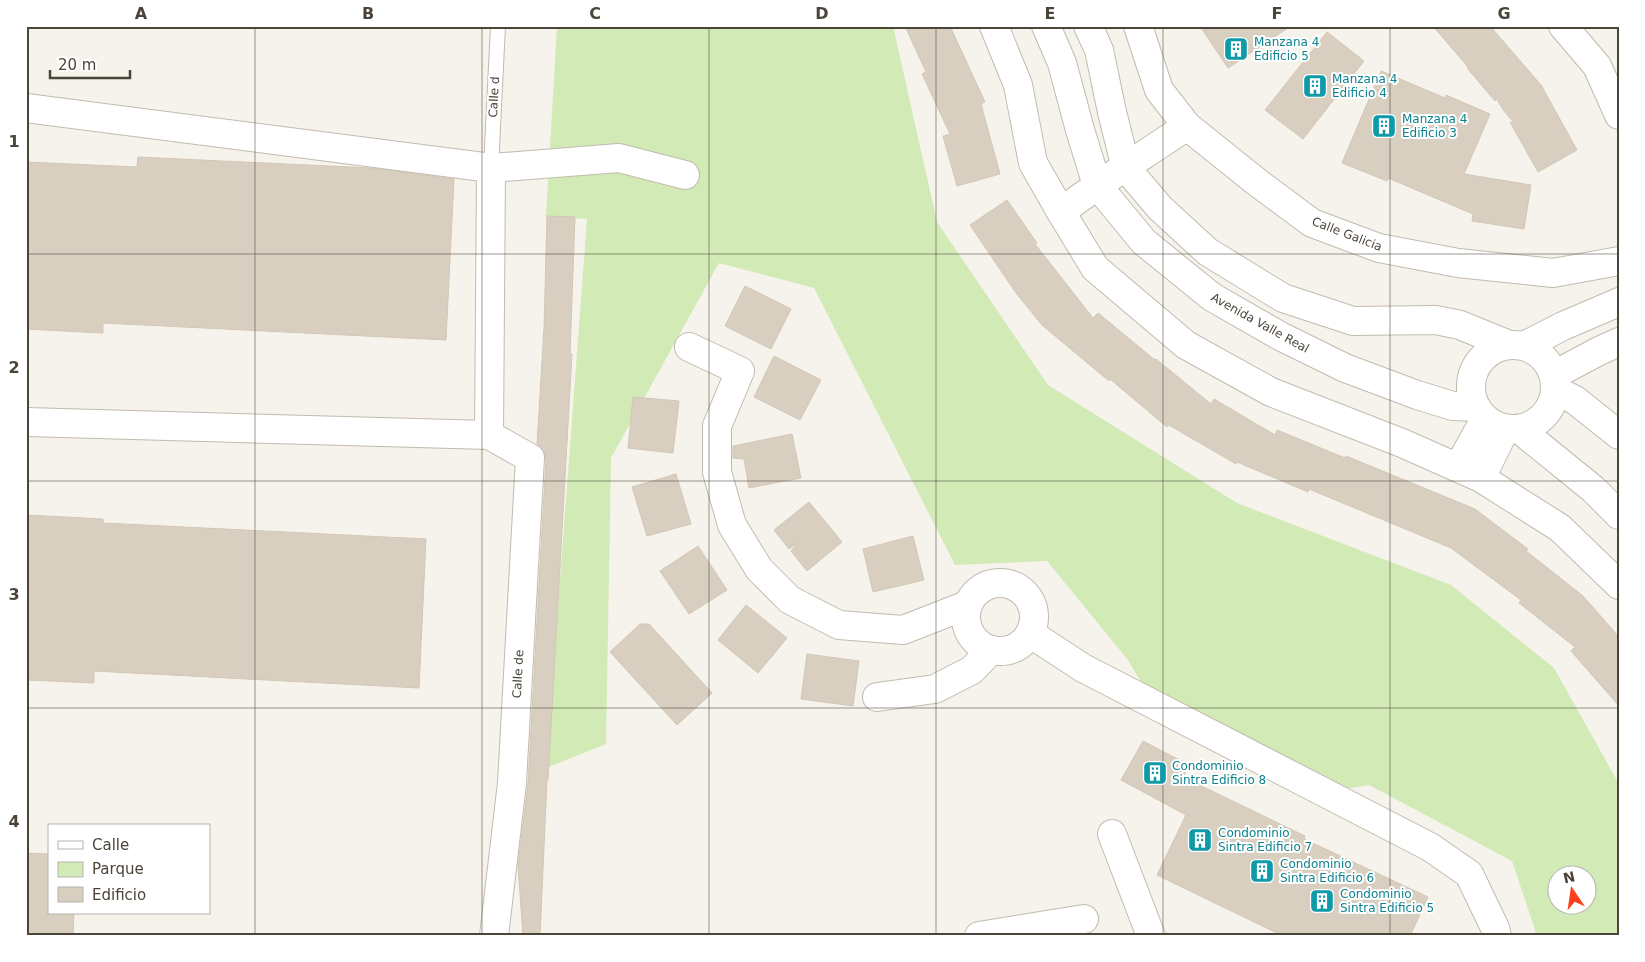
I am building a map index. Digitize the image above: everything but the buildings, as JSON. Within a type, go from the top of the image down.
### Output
[{"type":"street","points":[[994,26],[1018,85],[1034,164],[1095,268],[1186,345],[1271,392],[1470,472],[1560,528],[1619,585]]},
{"type":"street","name":"Avenida Valle Real","points":[[1046,26],[1062,63],[1097,185],[1144,242],[1212,297],[1280,336],[1345,368],[1496,421]]},
{"type":"street","points":[[1088,26],[1099,50],[1126,168],[1160,208],[1208,252],[1282,298],[1353,321],[1436,320],[1460,325],[1537,352],[1547,362],[1555,382],[1619,435]]},
{"type":"street","name":"Calle Galicia","points":[[1138,26],[1159,90],[1187,126],[1258,183],[1312,223],[1378,248],[1458,263],[1553,273],[1619,261]]},
{"type":"street","points":[[1563,26],[1597,66],[1619,114]]},
{"type":"street","points":[[26,108],[490,168],[619,158],[685,175]]},
{"type":"street","points":[[1061,212],[1097,185],[1126,168],[1187,126]]},
{"type":"street","points":[[26,422],[489,435],[490,168]]},
{"type":"street","points":[[1619,302],[1516,346],[1496,348],[1484,356],[1476,367],[1471,380],[1471,394],[1496,421],[1593,490],[1619,516]]},
{"type":"street","points":[[1496,421],[1533,425],[1544,416],[1552,404],[1555,382],[1598,351],[1619,342]]},
{"type":"street","points":[[689,347],[740,371],[717,426],[717,472],[732,525],[760,569],[790,600],[839,624],[903,630],[968,605]]},
{"type":"street","points":[[1470,472],[1496,421]]},
{"type":"street","name":"Calle de","points":[[489,435],[530,458],[512,782],[494,936]]},
{"type":"street","points":[[1004,583],[1015,586],[1024,592],[1031,601],[1035,612],[1035,624],[1031,634],[1024,643],[1014,649],[1002,652],[981,646],[972,638],[967,628],[968,605],[973,595],[982,588],[992,584],[1004,583]]},
{"type":"street","points":[[1031,634],[1083,668],[1430,847],[1469,874],[1497,936]]},
{"type":"street","points":[[877,697],[935,689],[972,670],[991,650]]},
{"type":"street","points":[[1112,834],[1151,936]]},
{"type":"street","points":[[979,936],[1084,919]]},
{"type":"lane","name":"Calle d","points":[[490,168],[498,26]]},
{"type":"green space","points":[[557,26],[893,26],[937,222],[1048,385],[1237,503],[1451,585],[1554,668],[1619,784],[1619,936],[1537,936],[1512,861],[1369,785],[1332,791],[1145,689],[1128,660],[1047,561],[955,565],[814,288],[719,263],[611,458],[606,744],[546,768],[587,219],[546,216]]},
{"type":"place","name":"Manzana 4 Edificio 5","points":[[1236,49]]},
{"type":"place","name":"Manzana 4 Edificio 4","points":[[1315,86]]},
{"type":"place","name":"Manzana 4 Edificio 3","points":[[1384,126]]},
{"type":"place","name":"Condominio Sintra Edificio 8","points":[[1155,773]]},
{"type":"place","name":"Condominio Sintra Edificio 7","points":[[1200,840]]},
{"type":"place","name":"Condominio Sintra Edificio 6","points":[[1262,871]]},
{"type":"place","name":"Condominio Sintra Edificio 5","points":[[1322,901]]}]
